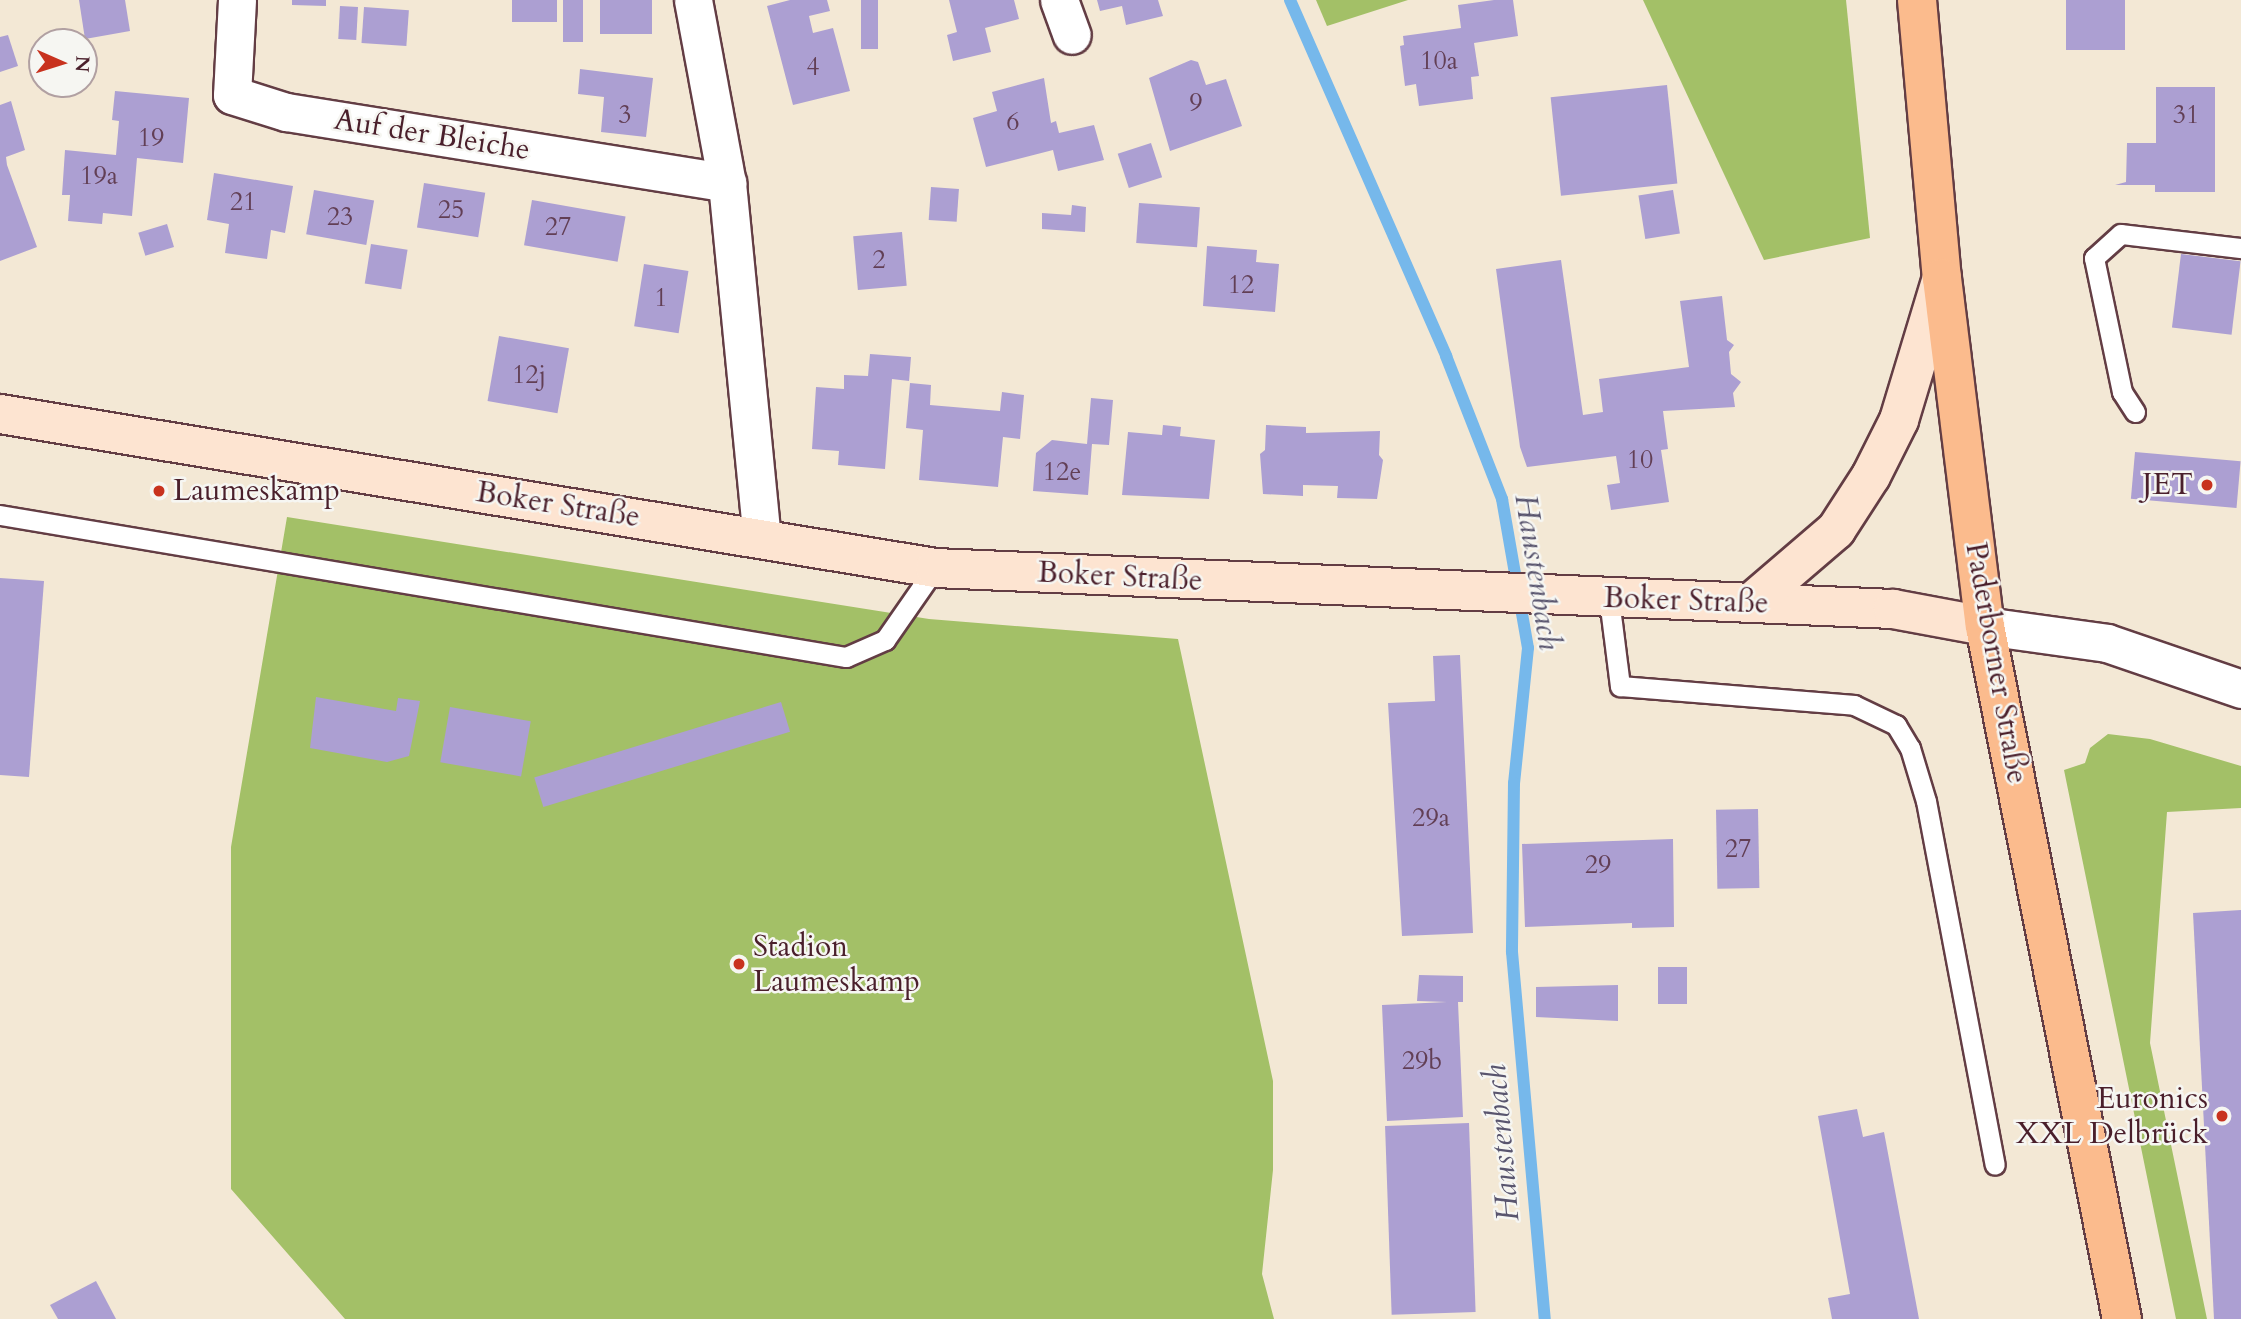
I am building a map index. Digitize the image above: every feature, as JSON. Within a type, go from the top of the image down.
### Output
[{"type":"main road","name":"Paderborner Straße","points":[[1917,0],[1942,278],[1985,626],[2122,1319]]},
{"type":"main road","points":[[1752,602],[1836,530],[1871,476],[1899,419],[1942,278]]},
{"type":"main road","name":"Boker Straße","points":[[0,414],[935,568],[1485,595],[1752,602],[1893,609],[1985,626]]},
{"type":"street","name":"Auf der Bleiche","points":[[237,0],[232,94],[286,112],[727,183]]},
{"type":"street","points":[[693,0],[727,183],[762,538]]},
{"type":"street","points":[[1059,0],[1072,35]]},
{"type":"street","name":"Boker Straße","points":[[1985,626],[2107,643],[2241,689]]},
{"type":"lane","points":[[2135,412],[2122,392],[2094,258],[2120,234],[2241,248]]},
{"type":"lane","points":[[0,515],[846,657],[885,640],[935,568]]},
{"type":"lane","points":[[1609,599],[1620,686],[1854,705],[1896,725],[1910,748],[1926,801],[1994,1165]]},
{"type":"green space","points":[[1316,0],[1408,0],[1327,26]]},
{"type":"green space","points":[[1643,0],[1846,0],[1870,238],[1764,260]]},
{"type":"green space","name":"Stadion Laumeskamp","points":[[287,517],[929,619],[1178,639],[1273,1081],[1273,1170],[1262,1274],[1274,1319],[345,1319],[231,1189],[231,847]]},
{"type":"green space","points":[[2108,734],[2150,739],[2241,766],[2241,808],[2167,812],[2150,1043],[2207,1319],[2176,1319],[2064,770],[2085,763],[2090,748]]},
{"type":"building","points":[[79,0],[125,0],[130,31],[98,37],[98,28],[83,28]]},
{"type":"building","points":[[292,0],[326,0],[326,6],[292,5]]},
{"type":"building","points":[[512,0],[557,0],[557,22],[512,22]]},
{"type":"building","points":[[563,0],[583,0],[583,42],[563,42]]},
{"type":"building","points":[[600,0],[652,0],[652,34],[600,34]]},
{"type":"building","points":[[790,0],[827,0],[830,11],[809,16],[813,33],[833,28],[850,91],[793,105],[767,6]]},
{"type":"building","points":[[861,0],[878,0],[878,49],[861,49]]},
{"type":"building","points":[[949,0],[1014,0],[1019,19],[985,28],[991,52],[953,61],[947,35],[957,32]]},
{"type":"building","points":[[1097,0],[1158,0],[1163,16],[1126,25],[1122,6],[1100,11]]},
{"type":"building","points":[[1513,0],[1518,36],[1474,43],[1479,76],[1471,77],[1473,99],[1419,106],[1416,84],[1405,86],[1400,46],[1404,45],[1403,36],[1461,28],[1458,5]]},
{"type":"building","points":[[2066,0],[2125,0],[2125,50],[2066,50]]},
{"type":"building","points":[[340,6],[358,7],[356,40],[338,39]]},
{"type":"building","points":[[364,7],[409,10],[406,46],[361,43]]},
{"type":"building","points":[[8,35],[18,66],[0,72],[0,37]]},
{"type":"building","points":[[1191,60],[1198,62],[1206,85],[1226,79],[1242,126],[1170,151],[1149,78]]},
{"type":"building","points":[[580,69],[653,78],[646,137],[601,132],[604,97],[578,94]]},
{"type":"building","points":[[1044,78],[1051,123],[1056,121],[1059,133],[1094,125],[1104,160],[1058,171],[1053,150],[986,167],[973,118],[997,111],[992,92]]},
{"type":"building","points":[[1667,85],[1677,183],[1561,196],[1551,97]]},
{"type":"building","points":[[2156,87],[2215,87],[2215,192],[2155,192],[2155,185],[2115,185],[2126,182],[2127,143],[2156,143]]},
{"type":"building","points":[[115,91],[189,98],[183,163],[137,158],[132,216],[103,213],[102,224],[68,221],[70,195],[62,195],[65,150],[116,155],[119,121],[112,120]]},
{"type":"building","points":[[11,101],[25,150],[6,157],[7,165],[37,247],[0,261],[0,105]]},
{"type":"building","points":[[1151,143],[1162,177],[1129,188],[1118,154]]},
{"type":"building","points":[[214,173],[293,186],[285,233],[271,230],[267,259],[225,253],[229,224],[207,220]]},
{"type":"building","points":[[424,183],[485,193],[478,237],[417,227]]},
{"type":"building","points":[[931,187],[959,189],[957,222],[929,220]]},
{"type":"building","points":[[314,190],[374,201],[366,245],[306,234]]},
{"type":"building","points":[[1673,190],[1680,233],[1645,239],[1638,195]]},
{"type":"building","points":[[532,200],[626,216],[618,262],[524,245]]},
{"type":"building","points":[[1139,203],[1200,207],[1197,247],[1136,243]]},
{"type":"building","points":[[1072,205],[1086,207],[1085,232],[1042,229],[1042,213],[1071,215]]},
{"type":"building","points":[[167,224],[174,247],[145,256],[138,233]]},
{"type":"building","points":[[902,232],[907,286],[858,290],[853,236]]},
{"type":"building","points":[[371,244],[408,250],[401,289],[365,284]]},
{"type":"building","points":[[1207,246],[1257,250],[1256,262],[1279,264],[1275,312],[1203,306]]},
{"type":"building","points":[[2181,254],[2241,261],[2232,335],[2172,327]]},
{"type":"building","points":[[1561,260],[1583,415],[1603,412],[1599,379],[1689,367],[1680,301],[1722,296],[1727,340],[1734,345],[1729,352],[1731,374],[1741,382],[1733,393],[1735,407],[1663,411],[1668,449],[1661,450],[1669,502],[1611,510],[1607,485],[1620,483],[1616,456],[1527,467],[1520,447],[1496,269]]},
{"type":"building","points":[[644,264],[688,271],[679,333],[634,326]]},
{"type":"building","points":[[499,336],[569,348],[557,413],[488,401]]},
{"type":"building","points":[[870,354],[911,357],[909,381],[892,379],[885,469],[838,465],[839,451],[812,449],[816,387],[844,389],[844,375],[868,376]]},
{"type":"building","points":[[910,383],[931,385],[930,405],[1000,411],[1002,392],[1024,395],[1020,439],[1003,437],[998,487],[919,480],[923,430],[906,428]]},
{"type":"building","points":[[1091,398],[1113,400],[1109,445],[1092,444],[1088,495],[1033,491],[1036,453],[1052,440],[1087,444]]},
{"type":"building","points":[[1163,425],[1181,427],[1180,436],[1215,440],[1209,499],[1122,495],[1128,432],[1162,435]]},
{"type":"building","points":[[1266,425],[1306,427],[1306,433],[1380,431],[1379,455],[1383,460],[1377,499],[1337,498],[1338,486],[1303,485],[1303,496],[1263,494],[1260,454],[1265,450]]},
{"type":"building","points":[[2135,452],[2241,461],[2237,508],[2131,499]]},
{"type":"building","points":[[0,578],[44,581],[29,777],[0,775]]},
{"type":"building","points":[[1460,655],[1473,933],[1402,936],[1388,703],[1435,701],[1433,656]]},
{"type":"building","points":[[316,697],[396,711],[398,698],[420,701],[409,756],[387,762],[310,748]]},
{"type":"building","points":[[781,702],[790,732],[543,807],[534,777]]},
{"type":"building","points":[[450,707],[531,721],[521,776],[440,762]]},
{"type":"building","points":[[1758,809],[1759,888],[1717,889],[1716,810]]},
{"type":"building","points":[[1673,839],[1674,927],[1632,928],[1632,923],[1525,927],[1522,844]]},
{"type":"building","name":"Euronics XXL Delbrück","points":[[2241,910],[2241,1319],[2214,1319],[2193,913]]},
{"type":"building","points":[[1658,967],[1687,967],[1687,1004],[1658,1004]]},
{"type":"building","points":[[1419,975],[1463,976],[1463,1002],[1458,1002],[1463,1117],[1387,1121],[1382,1005],[1447,1002],[1417,1001]]},
{"type":"building","points":[[1618,985],[1618,1021],[1536,1017],[1536,987]]},
{"type":"building","points":[[1857,1109],[1863,1137],[1884,1132],[1919,1319],[1832,1319],[1828,1298],[1850,1294],[1818,1116]]},
{"type":"building","points":[[1469,1123],[1476,1312],[1392,1315],[1385,1126]]},
{"type":"building","points":[[96,1281],[116,1319],[58,1319],[50,1305]]},
{"type":"waterway","name":"Haustenbach","points":[[1290,0],[1446,356],[1502,499],[1528,648],[1514,783],[1512,952],[1545,1319]]},
{"type":"place","name":"JET","points":[[2207,485]]},
{"type":"place","name":"Laumeskamp","points":[[159,491]]},
{"type":"place","name":"Stadion Laumeskamp","points":[[739,964]]},
{"type":"place","name":"Euronics XXL Delbrück","points":[[2222,1116]]}]
